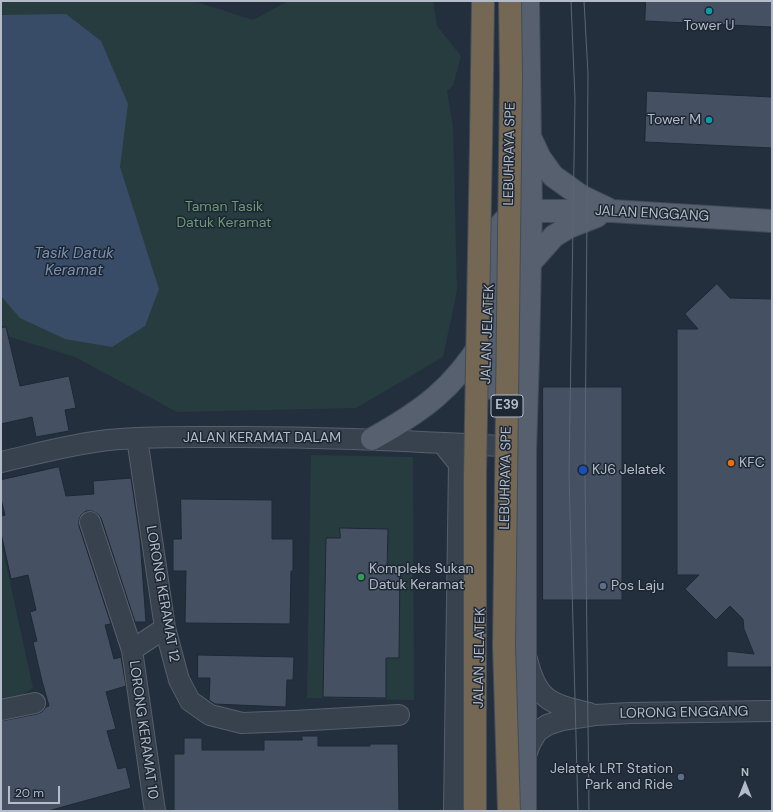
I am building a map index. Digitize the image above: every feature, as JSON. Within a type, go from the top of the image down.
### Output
[{"type":"highway","name":"LEBUHRAYA SPE","points":[[475,811],[475,483],[482,143],[483,1]]},
{"type":"highway","name":"LEBUHRAYA SPE","points":[[509,811],[504,646],[511,78],[510,1]]},
{"type":"main road","name":"JALAN JELATEK","points":[[478,811],[484,445],[490,328],[489,211],[483,1]]},
{"type":"main road","points":[[524,811],[525,447],[531,262],[531,140],[528,1]]},
{"type":"main road","points":[[531,140],[540,158],[553,176],[582,196],[612,211]]},
{"type":"main road","name":"JALAN ENGGANG","points":[[489,248],[503,221],[512,214],[520,211],[612,211],[772,221]]},
{"type":"main road","points":[[531,262],[554,236],[569,227],[612,211]]},
{"type":"main road","points":[[372,439],[418,412],[439,395],[459,374],[490,328]]},
{"type":"street","name":"JALAN KERAMAT DALAM","points":[[1,462],[84,444],[108,440],[137,438],[271,436],[372,439],[525,447]]},
{"type":"street","name":"LORONG KERAMAT 12","points":[[137,438],[165,628],[179,680],[190,701],[210,715],[242,723],[294,722],[399,715]]},
{"type":"street","points":[[442,443],[459,464],[454,811]]},
{"type":"street","name":"LORONG KERAMAT 10","points":[[90,522],[132,650],[155,811]]},
{"type":"street","name":"LORONG KERAMAT 10","points":[[132,650],[165,628]]},
{"type":"street","name":"LORONG ENGGANG","points":[[524,646],[531,676],[539,691],[548,700],[564,707],[595,715]]},
{"type":"street","points":[[1,710],[35,703]]},
{"type":"street","name":"LORONG ENGGANG","points":[[524,762],[530,744],[537,732],[547,725],[562,720],[595,715],[630,713],[772,711]]},
{"type":"green space","name":"Taman Tasik Datuk Keramat","points":[[1,1],[194,1],[253,20],[288,1],[433,1],[437,26],[461,56],[453,86],[447,91],[453,127],[457,291],[443,357],[356,408],[177,412],[75,357],[10,337],[1,325]]},
{"type":"green space","name":"Kompleks Sukan Datuk Keramat","points":[[311,455],[413,457],[414,700],[307,698]]},
{"type":"green space","points":[[1,541],[33,688],[1,709]]},
{"type":"water","name":"Tasik Datuk Keramat","points":[[66,14],[101,41],[128,104],[120,167],[159,289],[145,326],[112,347],[65,339],[20,318],[1,296],[1,15]]},
{"type":"building","name":"Tower U","points":[[646,1],[772,1],[772,27],[645,21]]},
{"type":"building","name":"Tower M","points":[[647,91],[772,97],[772,148],[645,142]]},
{"type":"building","points":[[717,284],[730,298],[772,299],[772,667],[727,667],[727,651],[754,654],[744,629],[743,619],[730,606],[716,620],[685,589],[699,575],[677,575],[677,329],[698,329],[685,314]]},
{"type":"building","points":[[6,327],[20,386],[69,376],[76,408],[65,410],[69,431],[36,437],[32,417],[1,424],[1,328]]},
{"type":"building","name":"KJ6 Jelatek","points":[[543,387],[622,387],[622,600],[543,600]]},
{"type":"building","points":[[59,467],[66,496],[94,494],[93,481],[131,478],[140,539],[146,622],[135,622],[101,518],[98,514],[92,511],[86,511],[81,515],[79,526],[111,624],[105,625],[114,659],[121,657],[126,686],[106,692],[116,729],[107,731],[118,769],[126,767],[131,788],[48,811],[1,811],[1,721],[37,714],[49,706],[33,642],[37,641],[30,612],[36,610],[28,575],[11,579],[1,533],[1,516],[5,515],[1,499],[1,480]]},
{"type":"building","points":[[181,499],[272,500],[272,539],[293,539],[290,624],[185,623],[186,571],[173,571],[173,539],[181,539]]},
{"type":"building","points":[[340,528],[388,529],[387,568],[400,568],[399,658],[386,658],[386,698],[323,697],[326,538],[340,538]]},
{"type":"building","points":[[198,655],[294,657],[293,680],[287,680],[286,707],[215,704],[209,700],[210,678],[198,678]]},
{"type":"building","points":[[302,736],[318,736],[318,746],[370,746],[370,744],[398,744],[399,811],[174,811],[174,754],[184,754],[184,738],[202,738],[202,750],[264,750],[264,740],[302,740]]},
{"type":"tram line","points":[[571,1],[575,99],[569,474],[578,811]]},
{"type":"tram line","points":[[584,1],[588,74],[585,475],[589,811]]},
{"type":"place","name":"Tower U","points":[[709,11]]},
{"type":"place","name":"Tower M","points":[[709,120]]},
{"type":"place","name":"KFC","points":[[731,463]]},
{"type":"place","name":"KJ6 Jelatek","points":[[583,470]]},
{"type":"place","name":"Kompleks Sukan Datuk Keramat","points":[[361,577]]},
{"type":"place","name":"Pos Laju","points":[[603,586]]},
{"type":"place","name":"Jelatek LRT Station Park and Ride","points":[[681,777]]}]
